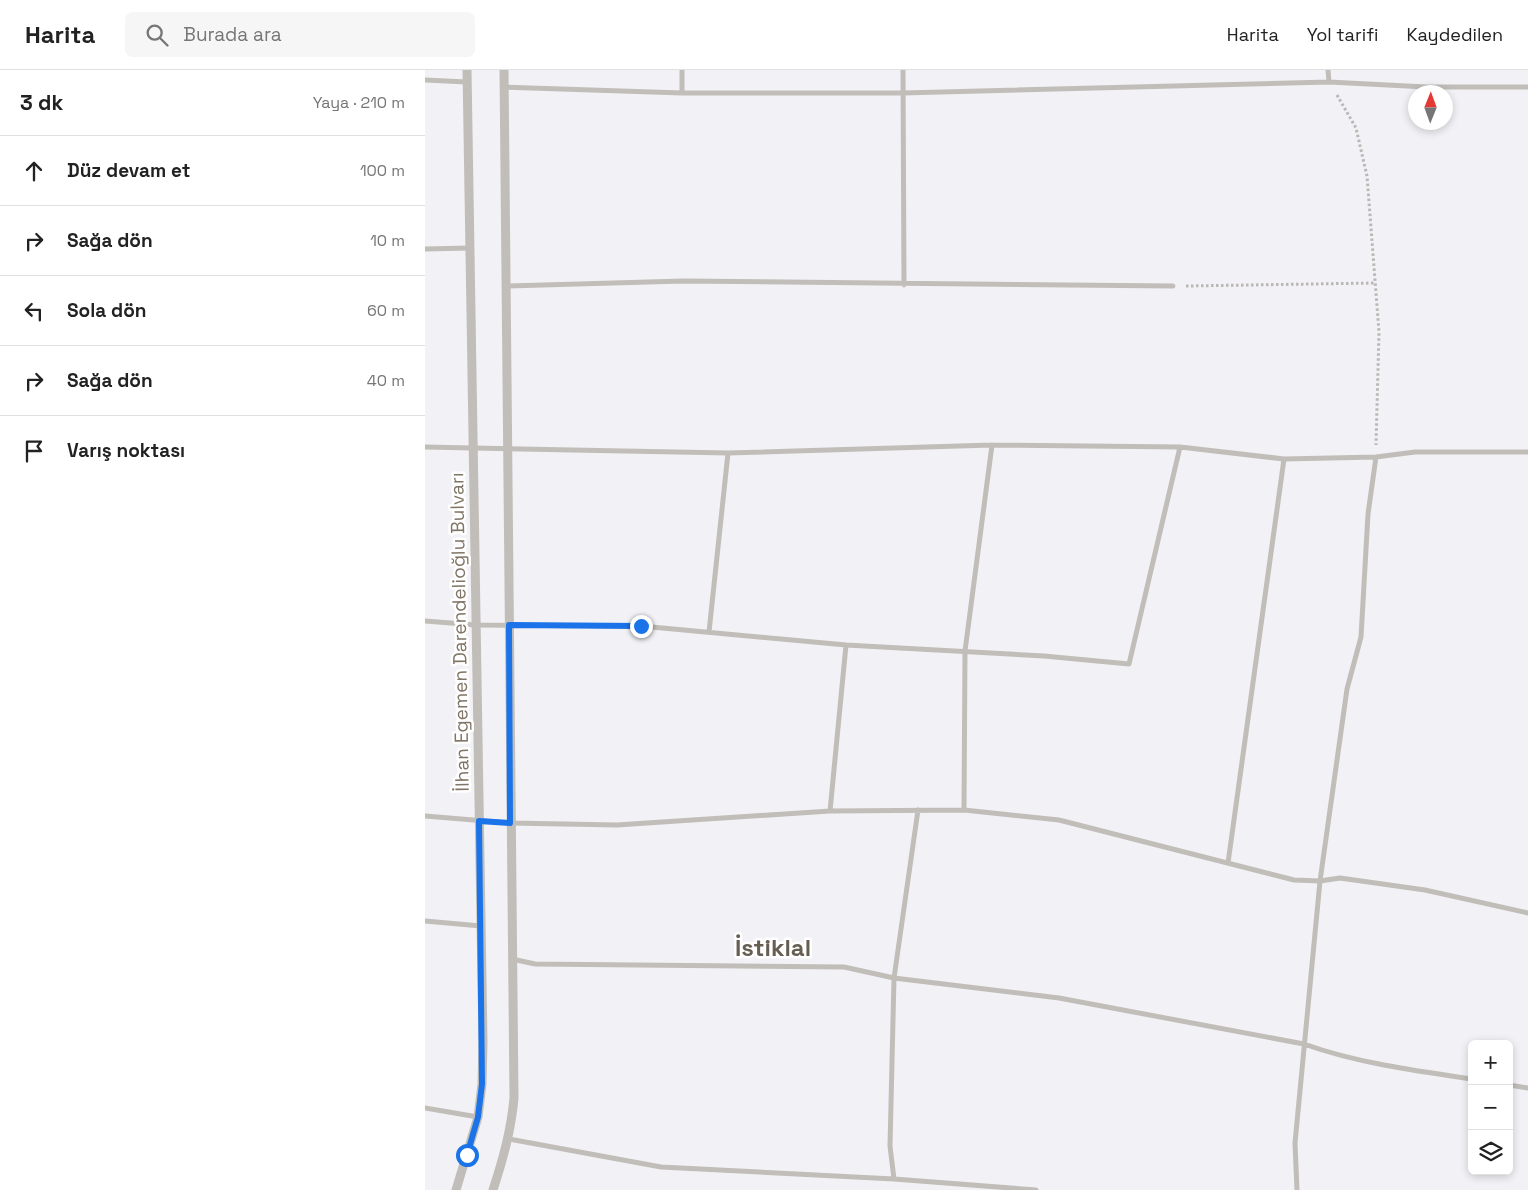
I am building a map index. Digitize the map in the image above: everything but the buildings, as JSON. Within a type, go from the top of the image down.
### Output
[{"type":"street","name":"İlhan Egemen Darendelioğlu Bulvarı","points":[[456,1190],[478,1117],[482,1084],[483,1042],[467,70]]},
{"type":"street","points":[[493,1190],[509,1139],[514,1098],[504,70]]},
{"type":"street","points":[[681,70],[682,93]]},
{"type":"street","points":[[903,70],[904,284]]},
{"type":"street","points":[[1328,70],[1329,82]]},
{"type":"street","points":[[425,80],[467,82]]},
{"type":"street","points":[[504,87],[682,93],[903,93],[1329,82],[1426,87],[1528,88]]},
{"type":"street","points":[[425,249],[470,248]]},
{"type":"street","points":[[507,286],[683,281],[1173,286]]},
{"type":"street","points":[[425,447],[728,453],[992,445],[1179,447],[1284,459],[1376,457],[1415,452],[1528,452]]},
{"type":"street","points":[[964,810],[965,651],[992,445]]},
{"type":"street","points":[[425,621],[476,625],[641,626],[845,645],[965,651],[1129,664],[1179,447]]},
{"type":"street","points":[[709,632],[728,453]]},
{"type":"street","points":[[1297,1190],[1295,1144],[1320,881],[1347,689],[1361,637],[1368,514],[1376,457]]},
{"type":"street","points":[[1228,863],[1284,459]]},
{"type":"street","points":[[830,811],[845,645]]},
{"type":"street","points":[[894,1179],[890,1146],[894,978],[918,810]]},
{"type":"street","points":[[425,816],[510,823],[617,825],[830,811],[964,810],[1059,820],[1294,880],[1320,881],[1340,878],[1425,890],[1528,913]]},
{"type":"street","points":[[425,920],[481,926]]},
{"type":"street","points":[[512,958],[535,964],[844,967],[894,978],[1059,998],[1304,1044],[1322,1050],[1417,1071],[1468,1078]]},
{"type":"street","points":[[1513,1086],[1528,1088]]},
{"type":"street","points":[[425,1108],[478,1117]]},
{"type":"street","points":[[509,1139],[661,1167],[894,1179],[1036,1190]]},
{"type":"path","points":[[1329,82],[1356,128],[1367,176],[1379,332],[1376,457]]},
{"type":"path","points":[[1173,286],[1375,283]]},
{"type":"district","name":"İstiklal","points":[[773,948]]},
{"type":"route","points":[[467,1155],[478,1117],[482,1084],[479,821],[510,823],[509,625],[641,626]]}]
